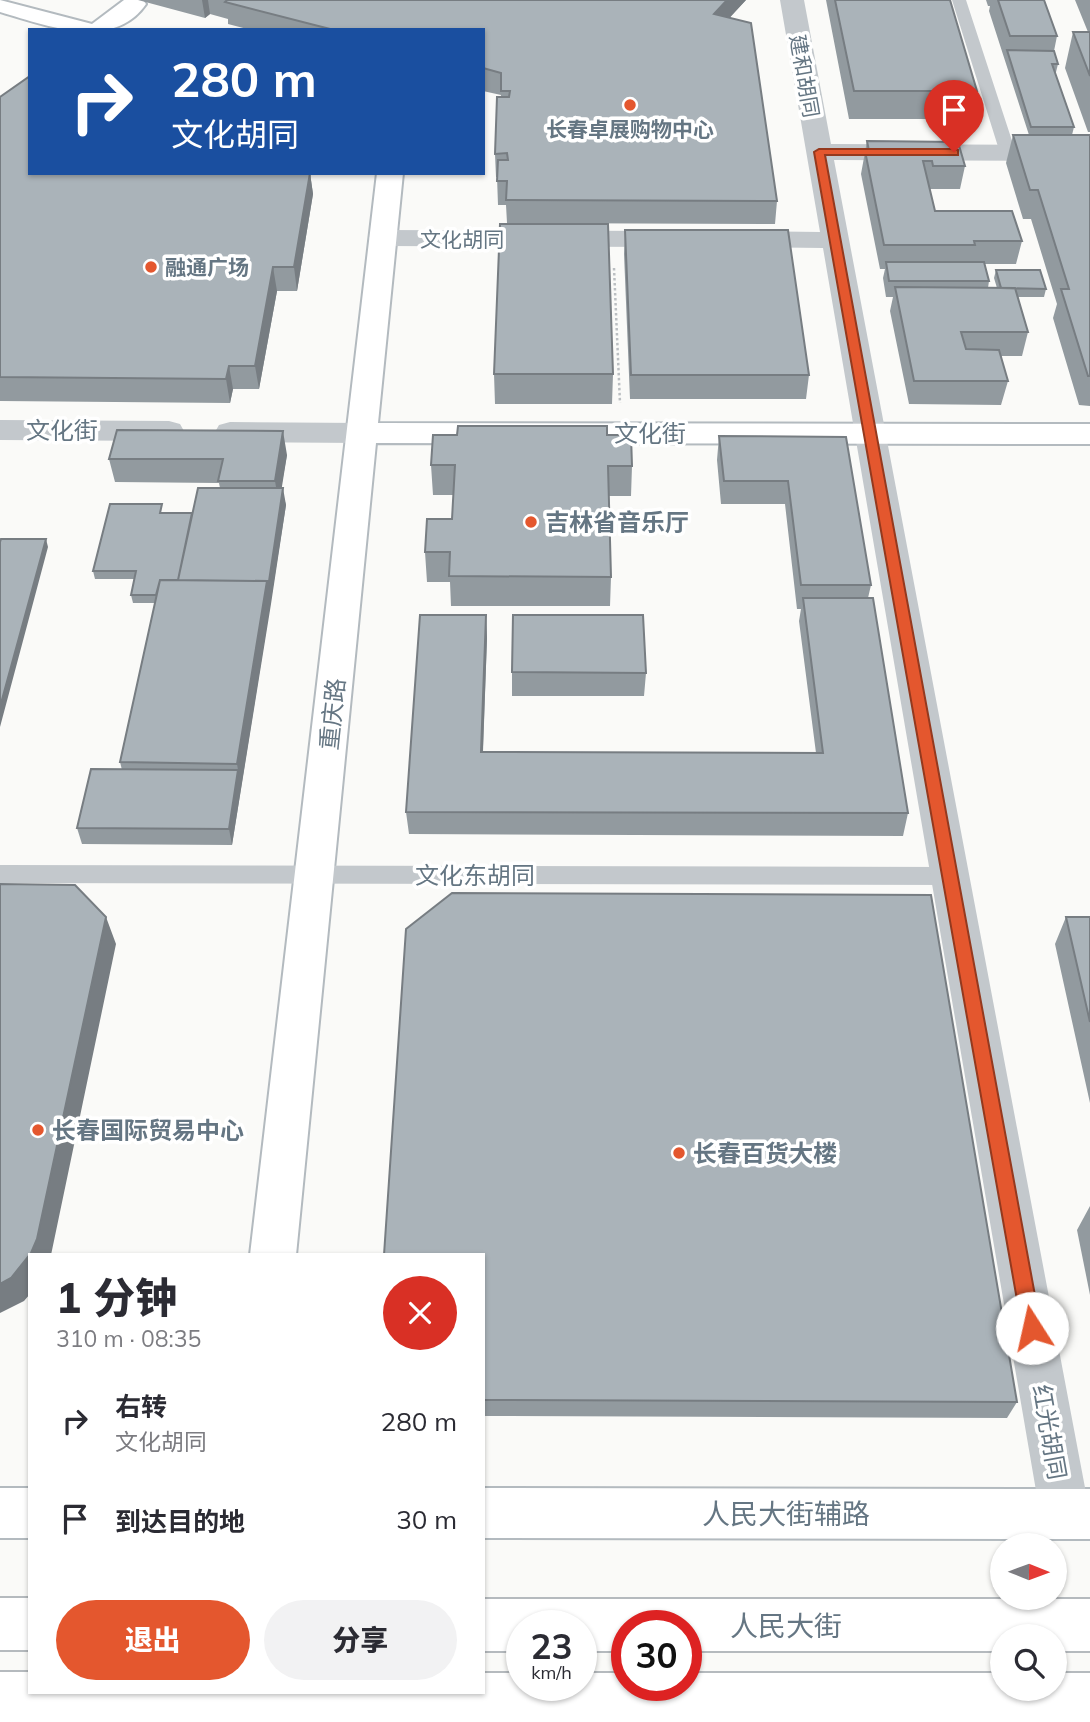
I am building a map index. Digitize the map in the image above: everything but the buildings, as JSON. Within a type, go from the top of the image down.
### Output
[{"type":"main road","points":[[102,28],[134,4]]},
{"type":"main road","points":[[0,5],[82,28]]},
{"type":"main road","name":"重庆路","points":[[273,1253],[390,175]]},
{"type":"main road","name":"文化街","points":[[362,433],[1090,434]]},
{"type":"main road","points":[[0,1513],[28,1513]]},
{"type":"main road","name":"人民大街辅路","points":[[485,1513],[1078,1514]]},
{"type":"main road","points":[[0,1624],[28,1624]]},
{"type":"main road","name":"人民大街","points":[[485,1625],[1090,1625]]},
{"type":"main road","points":[[0,1699],[224,1705],[1090,1700]]},
{"type":"street","name":"建和胡同","points":[[792,0],[819,152]]},
{"type":"street","points":[[819,152],[1090,153]]},
{"type":"street","name":"红光胡同","points":[[819,152],[950,876],[1078,1514]]},
{"type":"street","name":"文化胡同","points":[[383,239],[835,240]]},
{"type":"street","name":"文化街","points":[[0,430],[362,433]]},
{"type":"lane","points":[[959,0],[1008,153]]},
{"type":"lane","name":"文化东胡同","points":[[0,874],[950,876]]},
{"type":"path","points":[[613,239],[621,433]]},
{"type":"place","name":"长春卓展购物中心","points":[[630,105]]},
{"type":"place","name":"融通广场","points":[[151,267]]},
{"type":"place","name":"吉林省音乐厅","points":[[531,522]]},
{"type":"place","name":"长春国际贸易中心","points":[[38,1130]]},
{"type":"place","name":"长春百货大楼","points":[[679,1153]]},
{"type":"route","points":[[954,152],[819,152],[1032,1328]]}]
